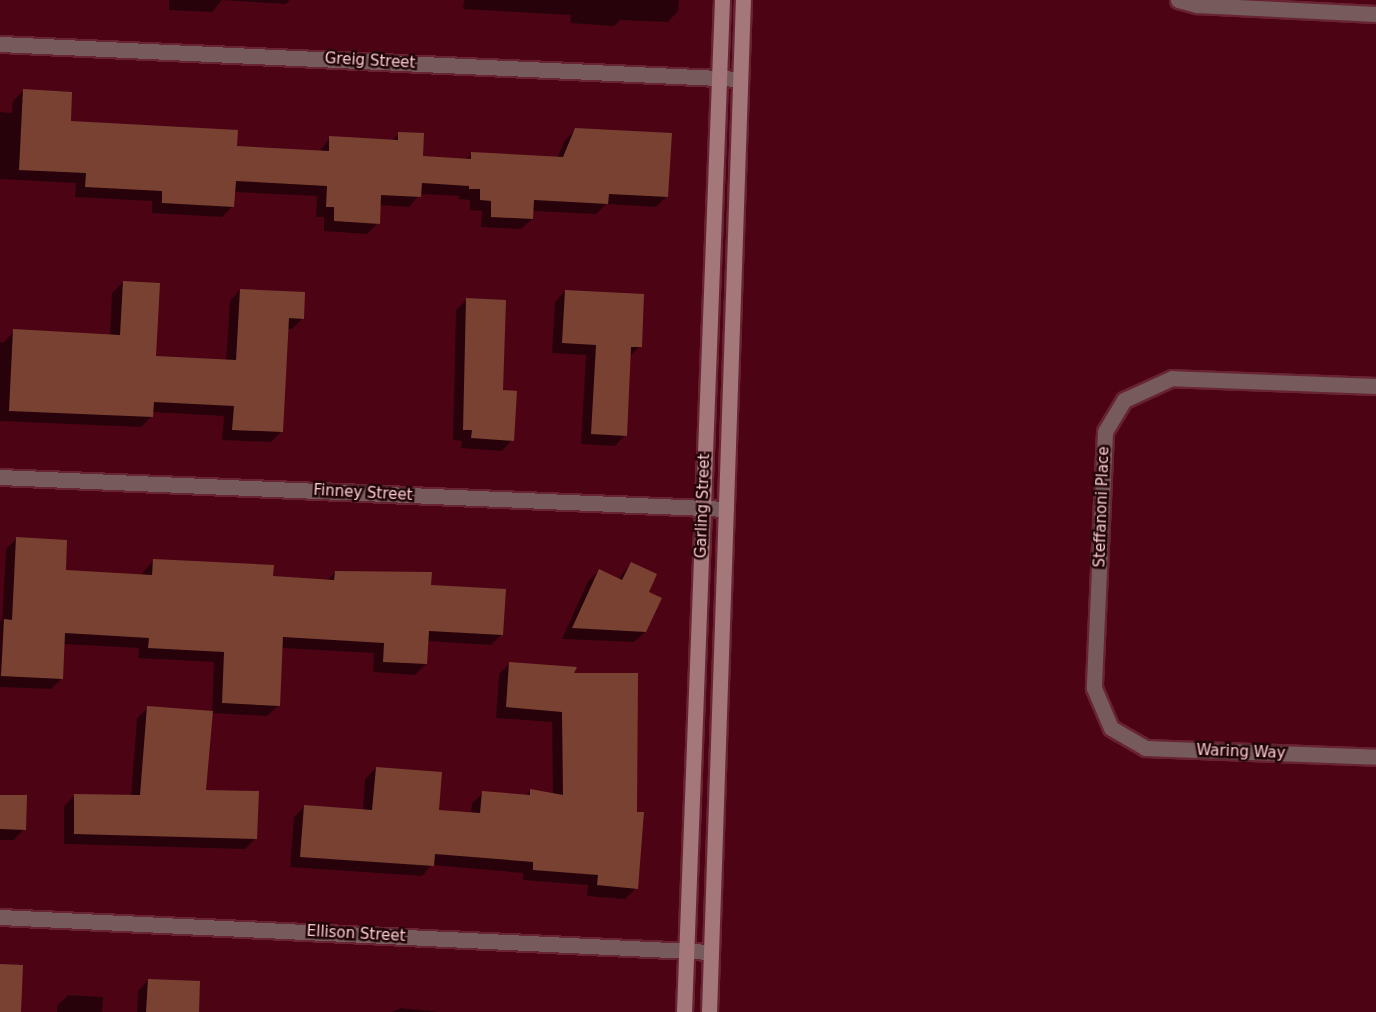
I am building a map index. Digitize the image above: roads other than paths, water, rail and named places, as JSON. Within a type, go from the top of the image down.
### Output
[{"type":"street","name":"Garling Street","points":[[684,1012],[722,0]]},
{"type":"street","name":"Garling Street","points":[[709,1012],[743,0]]},
{"type":"street","points":[[1178,0],[1197,5],[1376,14]]},
{"type":"street","name":"Greig Street","points":[[0,44],[740,78]]},
{"type":"street","name":"Steffanoni Place","points":[[1111,728],[1094,688],[1105,432],[1124,400],[1172,378],[1376,386]]},
{"type":"street","name":"Finney Street","points":[[0,477],[726,509]]},
{"type":"street","name":"Waring Way","points":[[1111,728],[1145,748],[1376,757]]},
{"type":"street","name":"Ellison Street","points":[[0,917],[711,952]]}]
